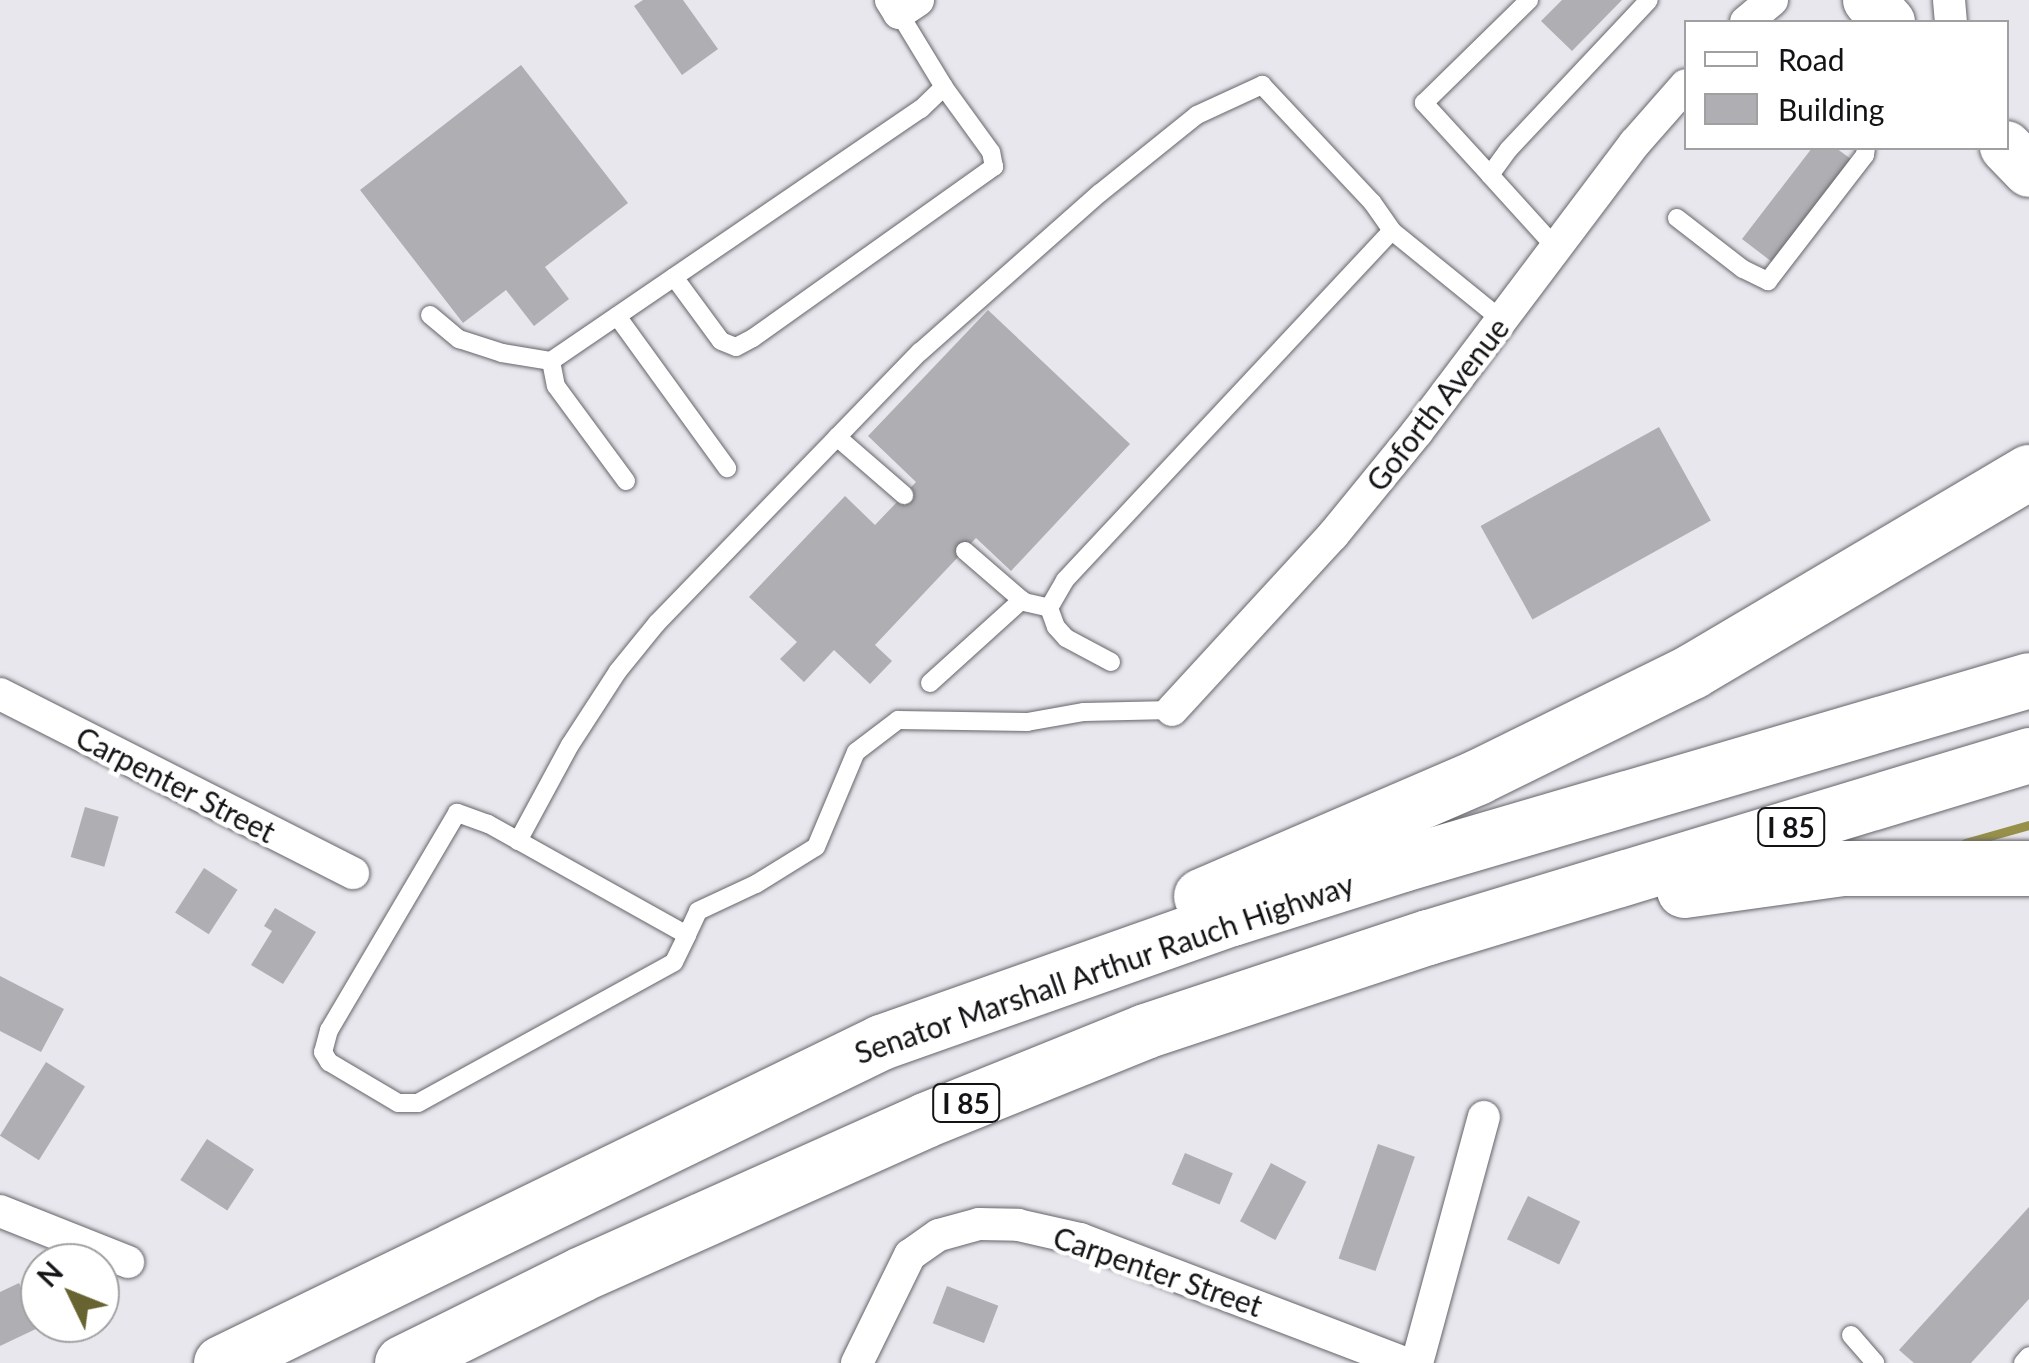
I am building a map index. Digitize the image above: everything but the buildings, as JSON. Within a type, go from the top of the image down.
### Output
[{"type":"highway","points":[[880,1042],[1581,727],[1759,633],[2029,472]]},
{"type":"highway","name":"Senator Marshall Arthur Rauch Highway","points":[[220,1363],[880,1042],[1232,918],[1402,864],[2029,680]]},
{"type":"highway","name":"I 85","points":[[402,1363],[617,1258],[924,1120],[1145,1030],[1553,898],[2029,755]]},
{"type":"highway","points":[[1553,898],[1611,904],[1746,878],[1842,868],[2029,868]]},
{"type":"main road","points":[[1869,0],[1888,20]]},
{"type":"main road","points":[[2009,150],[2029,171]]},
{"type":"street","points":[[1748,20],[1772,0]]},
{"type":"street","name":"Goforth Avenue","points":[[1172,710],[1333,536],[1503,320],[1635,143],[1684,86]]},
{"type":"street","name":"Carpenter Street","points":[[0,694],[353,873]]},
{"type":"street","points":[[1417,1363],[1484,1116]]},
{"type":"street","points":[[0,1211],[128,1262]]},
{"type":"street","name":"Carpenter Street","points":[[856,1363],[910,1255],[940,1235],[964,1227],[1018,1225],[1080,1239],[1405,1363]]},
{"type":"lane","points":[[1528,0],[1424,103],[1557,248]]},
{"type":"lane","points":[[1490,176],[1509,149],[1648,0]]},
{"type":"lane","points":[[674,277],[720,341],[736,347],[994,167],[991,152],[944,87],[903,4]]},
{"type":"lane","points":[[518,841],[570,745],[618,671],[657,624],[920,352],[1100,194],[1197,115],[1240,92],[1262,85],[1287,108],[1392,232],[1503,320]]},
{"type":"lane","points":[[430,315],[459,339],[502,353],[550,362],[921,109],[944,87]]},
{"type":"lane","points":[[1677,218],[1742,270],[1768,281],[1866,150]]},
{"type":"lane","points":[[1049,608],[1065,580],[1392,232]]},
{"type":"lane","points":[[617,316],[727,468]]},
{"type":"lane","points":[[550,362],[556,386],[626,481]]},
{"type":"lane","points":[[838,437],[904,495]]},
{"type":"lane","points":[[965,551],[1022,600],[1049,608],[1066,638],[1111,662]]},
{"type":"lane","points":[[930,683],[1022,600]]},
{"type":"lane","points":[[687,935],[518,841],[456,813],[328,1030],[323,1052],[330,1062],[398,1103],[418,1103],[674,962],[687,935],[698,911],[756,884],[816,847],[856,752],[898,720],[1026,722],[1084,712],[1172,710]]},
{"type":"lane","points":[[1851,1335],[1875,1363]]},
{"type":"lane","points":[[2023,1363],[2029,1356]]},
{"type":"waterway","points":[[1965,843],[2029,825]]}]
